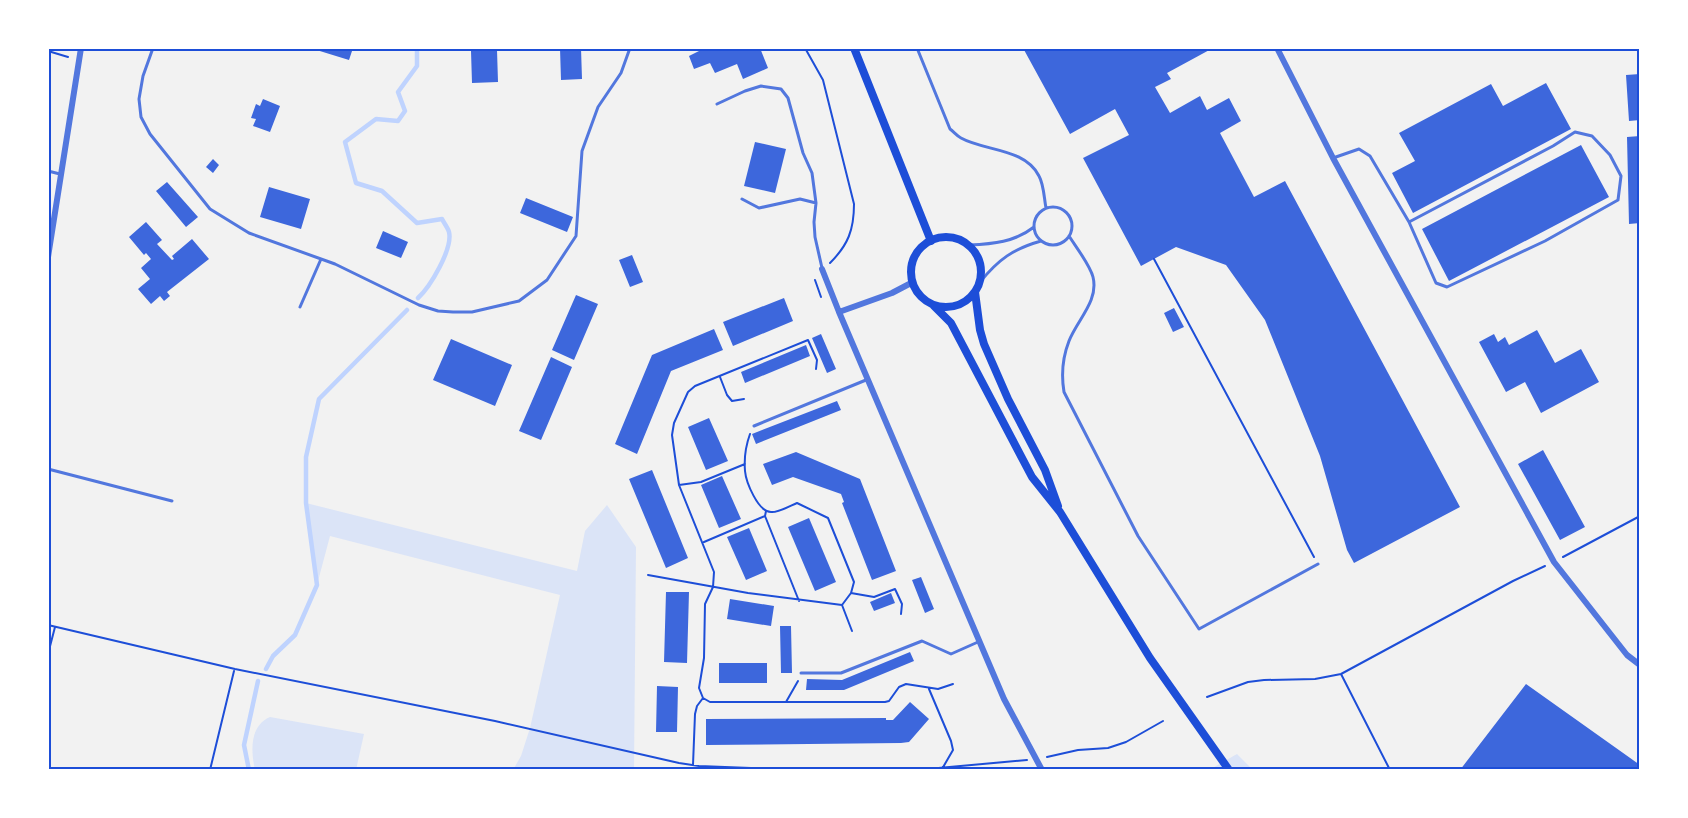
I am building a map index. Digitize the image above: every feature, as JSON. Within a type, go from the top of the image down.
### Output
[{"type":"main road","points":[[854,48],[930,241]]},
{"type":"main road","points":[[934,306],[946,308],[968,301],[980,282],[980,262],[976,253],[962,241],[946,237],[924,245],[914,258],[911,274],[917,292],[951,323],[1032,477],[1060,512],[1150,658],[1229,770]]},
{"type":"main road","points":[[975,292],[984,344],[1008,399],[1045,470],[1060,512]]},
{"type":"street","points":[[48,257],[81,48]]},
{"type":"street","points":[[1277,48],[1333,158],[1554,562],[1627,655],[1640,665]]},
{"type":"street","points":[[822,269],[866,380],[1004,699],[1042,770]]},
{"type":"street","points":[[839,312],[892,293],[913,282]]},
{"type":"lane","points":[[153,48],[142,76],[139,99],[141,117],[150,134],[210,209],[249,233],[321,259],[404,298],[438,311],[472,312],[519,301],[537,289],[547,280],[576,236],[582,151],[598,107],[621,72],[630,48]]},
{"type":"lane","points":[[917,48],[950,129],[962,138],[1001,149],[1036,171],[1040,178],[1046,208]]},
{"type":"lane","points":[[717,104],[761,86],[781,89],[788,98],[803,153],[812,173],[816,203],[815,230],[822,269]]},
{"type":"lane","points":[[1333,158],[1359,149],[1370,156],[1409,222],[1436,283],[1447,287],[1545,241],[1618,200],[1621,176],[1610,155],[1592,136],[1575,132],[1553,146],[1409,222]]},
{"type":"lane","points":[[48,171],[62,174]]},
{"type":"lane","points":[[742,200],[759,208],[777,206],[800,199],[816,203]]},
{"type":"lane","points":[[1046,208],[1062,208],[1068,213],[1072,228],[1064,241],[1048,244],[1041,241],[1036,234],[1035,219],[1039,212],[1046,208]]},
{"type":"lane","points":[[969,245],[1005,242],[1017,238],[1034,227]]},
{"type":"lane","points":[[1069,236],[1093,276],[1094,294],[1070,339],[1063,358],[1061,377],[1064,392],[1138,536],[1199,629],[1318,564]]},
{"type":"lane","points":[[980,282],[1001,259],[1020,248],[1041,241]]},
{"type":"lane","points":[[300,307],[321,259]]},
{"type":"lane","points":[[753,426],[866,380]]},
{"type":"lane","points":[[48,469],[172,501]]},
{"type":"lane","points":[[801,673],[841,673],[922,641],[951,654],[979,641]]},
{"type":"path","points":[[805,48],[823,80],[854,204],[854,223],[847,242],[822,269]]},
{"type":"path","points":[[48,51],[80,60]]},
{"type":"path","points":[[1154,259],[1318,564]]},
{"type":"path","points":[[816,369],[817,360],[808,340],[695,386],[688,392],[674,423],[672,435],[679,485],[704,542],[714,572],[713,587],[705,604],[704,658],[699,688],[703,698],[710,702],[885,702],[899,687],[906,684],[929,689],[938,689],[953,684]]},
{"type":"path","points":[[719,375],[732,401],[744,399]]},
{"type":"path","points":[[753,426],[748,440],[745,475],[758,505],[772,513],[797,503],[828,518],[854,582],[851,593],[842,605]]},
{"type":"path","points":[[679,485],[701,482],[745,464]]},
{"type":"path","points":[[766,511],[765,516],[799,601]]},
{"type":"path","points":[[704,542],[765,516]]},
{"type":"path","points":[[1207,697],[1248,682],[1315,679],[1341,674],[1513,581],[1640,516]]},
{"type":"path","points":[[648,575],[799,601],[842,605]]},
{"type":"path","points":[[851,593],[874,597],[895,589],[902,604],[901,614]]},
{"type":"path","points":[[842,605],[852,631]]},
{"type":"path","points":[[48,625],[235,669],[473,716],[699,768],[801,770]]},
{"type":"path","points":[[48,654],[56,627]]},
{"type":"path","points":[[210,770],[235,669]]},
{"type":"path","points":[[786,703],[801,673]]},
{"type":"path","points":[[1341,674],[1390,770]]},
{"type":"path","points":[[929,689],[951,741],[952,750],[942,769]]},
{"type":"path","points":[[693,765],[695,714],[703,698]]},
{"type":"shaded area","points":[[306,503],[577,571],[585,531],[607,505],[636,547],[634,770],[513,770],[521,756],[530,728],[560,595],[330,536],[317,585]]},
{"type":"shaded area","points":[[270,717],[364,734],[356,770],[255,770],[253,740],[258,727]]},
{"type":"shaded area","points":[[1237,754],[1253,770],[1209,770]]},
{"type":"shaded area","points":[[1053,768],[1209,770],[1054,770]]},
{"type":"building","points":[[310,48],[353,48],[349,60]]},
{"type":"building","points":[[515,48],[542,48],[542,50],[515,51]]},
{"type":"building","points":[[560,48],[581,48],[582,79],[561,80]]},
{"type":"building","points":[[705,48],[760,48],[768,68],[743,79],[737,64],[715,73],[710,63],[694,69],[689,56]]},
{"type":"building","points":[[1023,48],[1213,48],[1167,73],[1171,79],[1155,87],[1170,113],[1200,96],[1207,110],[1229,98],[1241,121],[1220,133],[1254,197],[1285,181],[1460,507],[1354,563],[1347,550],[1320,456],[1265,320],[1226,265],[1176,247],[1141,266],[1083,158],[1129,135],[1115,109],[1070,134]]},
{"type":"building","points":[[497,50],[498,82],[472,83],[471,51]]},
{"type":"building","points":[[1640,74],[1640,120],[1629,121],[1626,75]]},
{"type":"building","points":[[1546,83],[1571,129],[1413,213],[1392,173],[1415,161],[1399,133],[1491,84],[1503,106]]},
{"type":"building","points":[[263,99],[280,106],[270,132],[253,126],[256,119],[251,118],[256,104],[260,106]]},
{"type":"building","points":[[1640,136],[1640,223],[1629,224],[1627,137]]},
{"type":"building","points":[[755,142],[786,149],[775,193],[744,186]]},
{"type":"building","points":[[1581,145],[1609,197],[1449,281],[1422,229]]},
{"type":"building","points":[[213,159],[219,165],[213,173],[206,167]]},
{"type":"building","points":[[167,182],[198,217],[186,227],[156,191]]},
{"type":"building","points":[[269,187],[310,199],[301,229],[260,217]]},
{"type":"building","points":[[526,198],[573,217],[567,232],[520,213]]},
{"type":"building","points":[[146,222],[162,240],[157,244],[172,260],[174,259],[172,256],[192,239],[209,259],[167,292],[170,296],[164,301],[160,296],[151,304],[138,289],[150,279],[141,268],[151,259],[146,253],[144,255],[129,237]]},
{"type":"building","points":[[383,231],[408,242],[401,258],[376,248]]},
{"type":"building","points":[[632,255],[643,282],[630,287],[619,260]]},
{"type":"building","points":[[576,295],[598,304],[574,360],[552,350]]},
{"type":"building","points":[[784,298],[793,321],[733,346],[723,322]]},
{"type":"building","points":[[1174,308],[1184,327],[1173,332],[1164,313]]},
{"type":"building","points":[[714,329],[723,350],[671,371],[637,454],[615,444],[652,355]]},
{"type":"building","points":[[1537,330],[1555,363],[1581,349],[1599,382],[1541,413],[1525,382],[1506,392],[1479,342],[1494,334],[1498,342],[1505,337],[1509,345]]},
{"type":"building","points":[[821,334],[836,369],[827,373],[812,338]]},
{"type":"building","points":[[451,339],[512,365],[495,406],[433,380]]},
{"type":"building","points":[[806,345],[810,356],[745,383],[741,372]]},
{"type":"building","points":[[551,357],[572,367],[541,440],[519,431]]},
{"type":"building","points":[[837,401],[841,410],[756,444],[752,434]]},
{"type":"building","points":[[709,418],[728,461],[706,470],[688,427]]},
{"type":"building","points":[[1543,450],[1585,527],[1560,540],[1518,464]]},
{"type":"building","points":[[796,452],[860,479],[896,571],[872,580],[842,503],[844,502],[841,494],[793,477],[772,485],[763,464]]},
{"type":"building","points":[[652,470],[688,558],[666,568],[629,479]]},
{"type":"building","points":[[722,476],[741,519],[719,528],[701,485]]},
{"type":"building","points":[[809,518],[836,582],[815,591],[788,527]]},
{"type":"building","points":[[749,528],[767,571],[746,580],[727,537]]},
{"type":"building","points":[[921,577],[934,609],[925,613],[912,580]]},
{"type":"building","points":[[666,592],[689,592],[687,663],[664,662]]},
{"type":"building","points":[[891,593],[895,603],[874,611],[870,602]]},
{"type":"building","points":[[730,599],[774,606],[771,626],[727,619]]},
{"type":"building","points":[[780,626],[791,626],[792,673],[781,673]]},
{"type":"building","points":[[910,652],[914,661],[844,690],[806,690],[807,679],[842,680]]},
{"type":"building","points":[[719,663],[767,663],[767,683],[719,683]]},
{"type":"building","points":[[1526,684],[1640,765],[1640,770],[1460,770]]},
{"type":"building","points":[[657,686],[678,687],[677,732],[656,732]]},
{"type":"building","points":[[910,702],[929,719],[909,742],[706,745],[706,719],[886,718],[886,720],[893,720]]},
{"type":"waterway","points":[[417,48],[417,66],[398,92],[405,111],[398,121],[376,119],[345,142],[356,183],[382,191],[417,223],[442,219],[448,229],[448,248],[434,277],[418,298]]},
{"type":"waterway","points":[[266,669],[273,656],[295,635],[317,585],[306,503],[306,457],[319,399],[407,310]]},
{"type":"waterway","points":[[249,770],[244,745],[258,681]]}]
